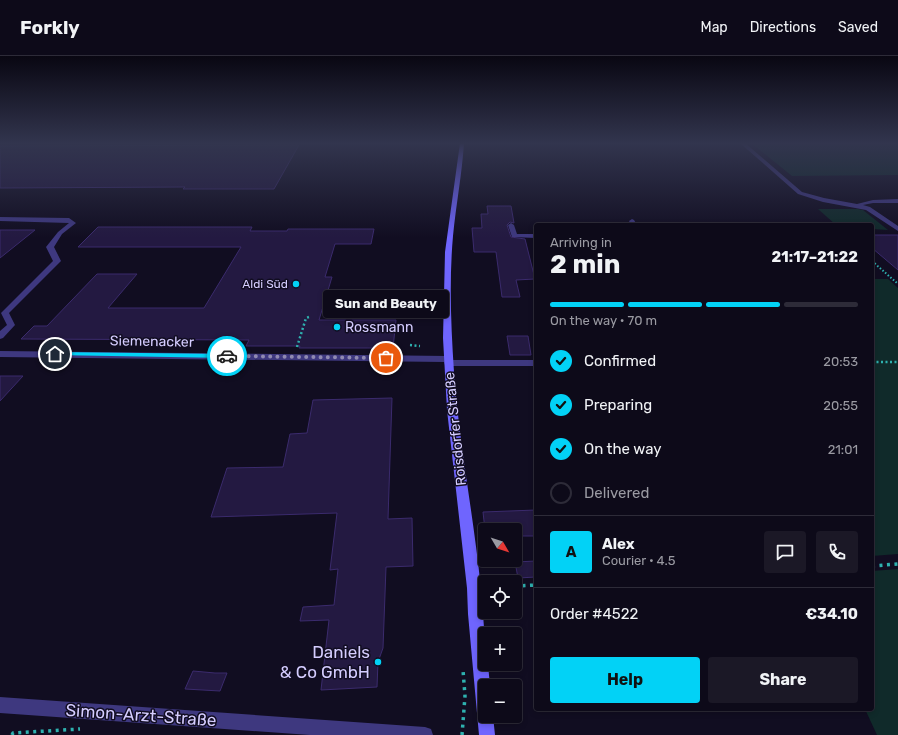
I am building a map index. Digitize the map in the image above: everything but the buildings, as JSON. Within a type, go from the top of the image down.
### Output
[{"type":"main road","name":"Roisdorfer Straße","points":[[460,175],[448,255],[448,361],[453,426],[474,588],[481,679]]},
{"type":"main road","name":"Roisdorfer Straße","points":[[486,723],[487,735]]},
{"type":"street","points":[[779,175],[800,193],[822,200],[859,205],[873,210],[898,229]]},
{"type":"street","points":[[859,205],[875,202],[898,202]]},
{"type":"street","points":[[0,219],[70,220],[73,223],[60,233],[50,247],[57,261],[5,313],[11,325],[0,336]]},
{"type":"street","points":[[511,225],[514,236],[534,236]]},
{"type":"street","name":"Siemenacker","points":[[0,354],[294,357],[534,363]]},
{"type":"street","name":"Simon-Arzt-Straße","points":[[0,705],[425,735]]},
{"type":"path","points":[[874,263],[898,284]]},
{"type":"path","points":[[294,357],[306,318],[309,317]]},
{"type":"path","points":[[874,362],[898,362]]},
{"type":"path","points":[[874,566],[898,564]]},
{"type":"path","points":[[522,586],[534,585]]},
{"type":"path","points":[[12,735],[13,733],[83,728]]},
{"type":"green space","points":[[790,175],[898,175],[898,175],[792,176]]},
{"type":"green space","points":[[818,209],[863,210],[888,230],[874,229],[874,223],[834,223]]},
{"type":"green space","points":[[874,279],[888,279],[898,288],[898,554],[874,556]]},
{"type":"green space","points":[[898,569],[898,735],[877,735],[866,711],[874,711],[874,571]]},
{"type":"way so far","points":[[227,356],[386,358]]},
{"type":"place","name":"Aldi Süd","points":[[296,284]]},
{"type":"place","name":"Rossmann","points":[[337,327]]},
{"type":"place","name":"Sun and Beauty","points":[[386,358]]},
{"type":"place","name":"Daniels & Co GmbH","points":[[378,662]]},
{"type":"route","points":[[55,354],[227,356]]}]
